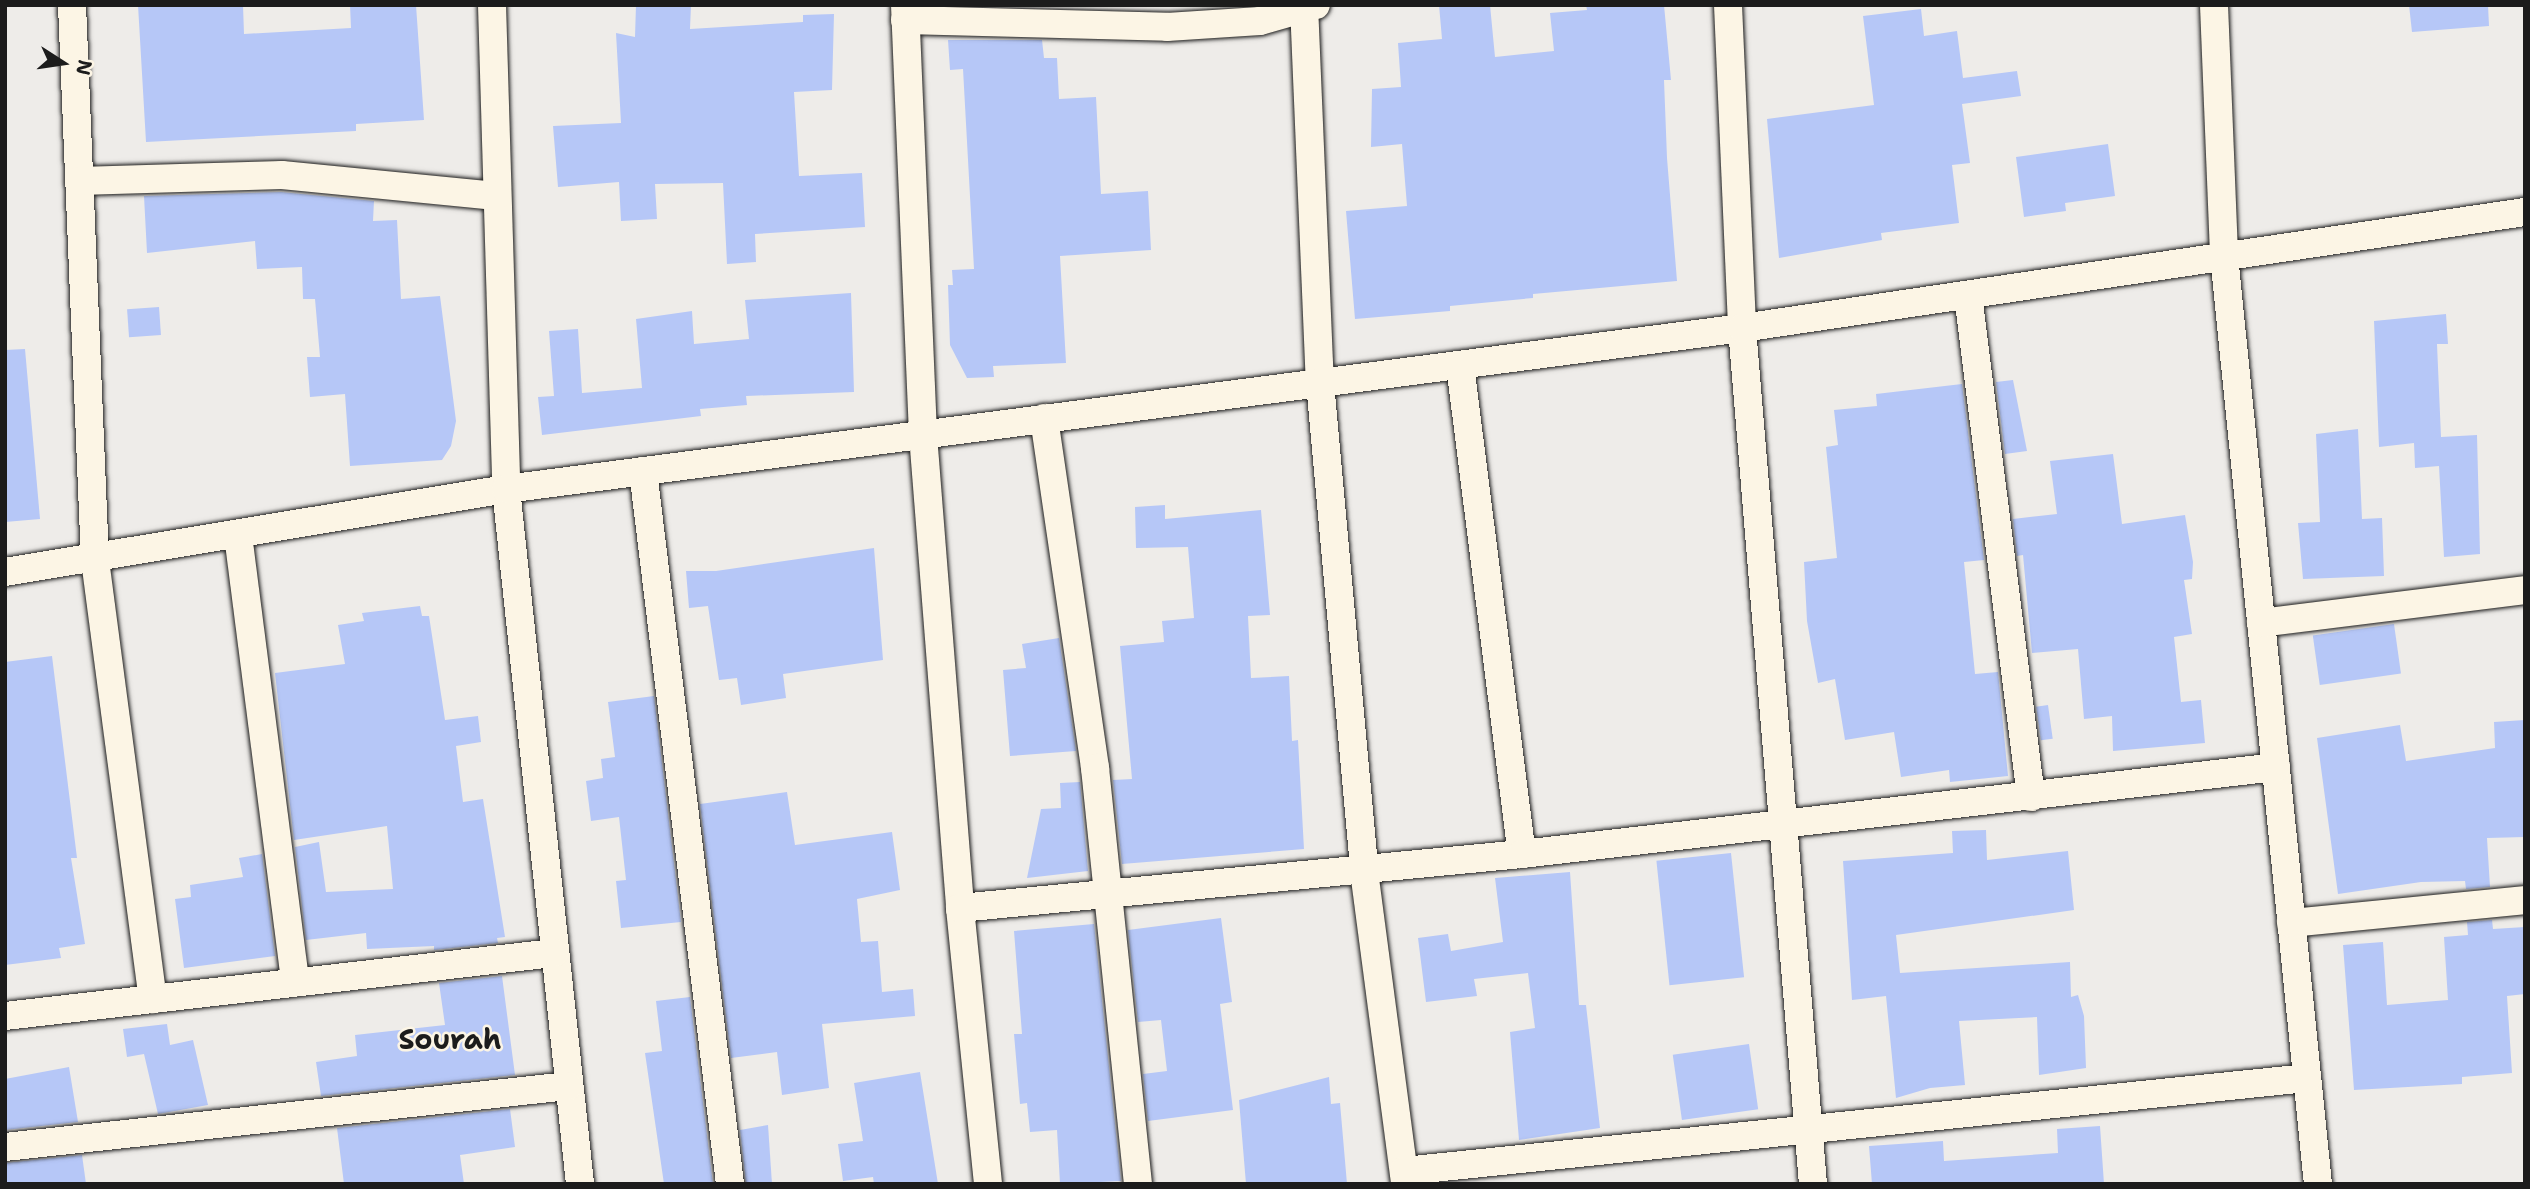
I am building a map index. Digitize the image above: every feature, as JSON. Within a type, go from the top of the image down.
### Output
[{"type":"street","points":[[72,5],[95,560],[153,999]]},
{"type":"street","points":[[492,5],[506,489],[580,1184]]},
{"type":"street","points":[[1728,5],[1742,328],[1813,1184]]},
{"type":"street","points":[[2214,5],[2224,256],[2318,1184]]},
{"type":"street","points":[[988,1184],[960,908],[923,435],[905,13],[1167,26],[1260,21],[1308,6],[1320,383],[1364,871],[1405,1177],[1807,1129],[2307,1079]]},
{"type":"street","points":[[79,181],[282,175],[496,196]]},
{"type":"street","points":[[5,572],[95,560],[506,489],[1742,328],[2525,212]]},
{"type":"street","points":[[1968,295],[2031,797]]},
{"type":"street","points":[[1460,365],[1522,854]]},
{"type":"street","points":[[1045,418],[1095,768],[1138,1184]]},
{"type":"street","points":[[643,471],[730,1184]]},
{"type":"street","points":[[238,536],[295,982]]},
{"type":"street","points":[[2261,623],[2525,590]]},
{"type":"street","points":[[960,908],[1364,871],[2276,767]]},
{"type":"street","points":[[2291,923],[2525,900]]},
{"type":"street","points":[[5,1016],[554,953]]},
{"type":"street","points":[[5,1147],[568,1086]]},
{"type":"building","points":[[138,5],[243,5],[244,34],[351,28],[350,5],[416,5],[424,120],[356,124],[356,131],[146,142]]},
{"type":"building","points":[[636,5],[691,5],[690,29],[803,22],[803,15],[834,14],[832,90],[794,92],[799,176],[862,173],[865,227],[755,234],[756,262],[727,264],[723,183],[655,184],[657,219],[621,221],[619,182],[558,187],[553,126],[621,123],[616,33],[635,37]]},
{"type":"building","points":[[1439,5],[1490,5],[1495,57],[1554,51],[1550,13],[1587,10],[1586,5],[1664,5],[1671,80],[1664,80],[1667,158],[1677,281],[1533,294],[1533,298],[1450,306],[1450,311],[1355,319],[1346,211],[1407,206],[1402,144],[1371,147],[1372,89],[1401,87],[1398,43],[1442,39]]},
{"type":"building","points":[[2409,5],[2488,5],[2489,26],[2412,32]]},
{"type":"building","points":[[1921,9],[1924,36],[1957,31],[1963,78],[2017,71],[2021,96],[1962,104],[1970,163],[1952,165],[1959,223],[1881,233],[1882,240],[1779,258],[1767,119],[1874,105],[1863,16]]},
{"type":"building","points":[[948,40],[1042,40],[1044,58],[1057,58],[1059,99],[1096,97],[1101,194],[1148,191],[1151,250],[1060,256],[1066,363],[993,366],[994,377],[967,378],[950,345],[948,285],[953,285],[952,270],[974,269],[963,69],[950,70]]},
{"type":"building","points":[[2108,144],[2115,196],[2065,203],[2066,211],[2024,217],[2016,157]]},
{"type":"building","points":[[281,192],[374,201],[373,221],[397,220],[401,299],[440,296],[456,421],[451,446],[442,460],[350,466],[345,394],[310,397],[307,357],[320,357],[315,299],[303,299],[302,267],[257,269],[255,241],[147,253],[144,196]]},
{"type":"building","points":[[851,293],[854,392],[746,396],[747,405],[700,409],[701,416],[542,435],[538,397],[554,396],[549,331],[578,329],[582,393],[642,388],[636,319],[692,311],[694,344],[749,339],[745,300]]},
{"type":"building","points":[[159,307],[161,335],[129,337],[127,309]]},
{"type":"building","points":[[2446,314],[2448,344],[2437,344],[2441,437],[2477,435],[2480,554],[2444,557],[2439,466],[2415,468],[2414,443],[2379,447],[2374,321]]},
{"type":"building","points":[[25,349],[40,519],[5,522],[5,350]]},
{"type":"building","points":[[2013,380],[2027,451],[2005,454],[1996,382]]},
{"type":"building","points":[[1962,384],[1984,560],[1964,562],[1975,674],[1998,672],[2008,776],[1950,782],[1949,770],[1901,777],[1894,732],[1845,740],[1835,679],[1818,683],[1807,621],[1804,562],[1837,558],[1826,447],[1838,445],[1834,410],[1877,406],[1876,394]]},
{"type":"building","points":[[2358,429],[2362,519],[2382,518],[2384,576],[2303,579],[2298,523],[2320,522],[2316,434]]},
{"type":"building","points":[[2113,454],[2122,524],[2185,515],[2193,562],[2192,579],[2184,580],[2192,634],[2174,637],[2181,702],[2201,700],[2205,743],[2113,751],[2112,716],[2084,719],[2078,649],[2032,653],[2023,555],[2017,556],[2013,519],[2057,514],[2050,461]]},
{"type":"building","points":[[1165,505],[1165,519],[1261,510],[1270,615],[1248,616],[1251,678],[1289,676],[1292,741],[1298,740],[1304,849],[1122,864],[1113,780],[1132,779],[1120,646],[1164,642],[1162,621],[1194,618],[1188,547],[1136,548],[1135,507]]},
{"type":"building","points":[[874,548],[883,660],[783,674],[786,698],[741,705],[737,678],[719,680],[708,606],[689,608],[686,571],[716,571]]},
{"type":"building","points":[[420,606],[422,616],[429,616],[445,720],[478,716],[481,742],[456,746],[463,802],[483,799],[505,937],[497,938],[498,943],[434,950],[434,946],[367,949],[366,933],[306,940],[295,847],[319,842],[326,892],[393,889],[387,826],[294,840],[275,673],[345,664],[338,625],[364,621],[362,613]]},
{"type":"building","points":[[2394,624],[2401,674],[2320,685],[2313,635]]},
{"type":"building","points":[[1059,638],[1076,751],[1010,756],[1003,670],[1026,668],[1022,644]]},
{"type":"building","points":[[52,656],[77,858],[71,858],[85,944],[59,948],[61,958],[5,965],[5,662]]},
{"type":"building","points":[[654,696],[681,922],[621,928],[616,881],[626,880],[619,817],[591,821],[586,781],[603,778],[601,759],[615,757],[608,702]]},
{"type":"building","points":[[2048,705],[2053,739],[2041,740],[2036,707]]},
{"type":"building","points":[[2525,720],[2525,837],[2487,838],[2490,887],[2466,889],[2465,881],[2421,882],[2338,894],[2317,738],[2400,725],[2406,761],[2495,748],[2494,722]]},
{"type":"building","points":[[1080,782],[1088,871],[1027,878],[1041,809],[1061,808],[1060,783]]},
{"type":"building","points":[[787,792],[795,845],[892,832],[900,890],[857,899],[861,942],[878,941],[882,992],[913,989],[915,1016],[822,1024],[829,1088],[782,1095],[777,1052],[731,1058],[700,804]]},
{"type":"building","points":[[1986,830],[1987,860],[2068,851],[2074,910],[1896,935],[1900,973],[2070,962],[2071,997],[2078,995],[2084,1016],[2086,1068],[2039,1075],[2037,1017],[1959,1021],[1965,1085],[1930,1088],[1896,1098],[1886,996],[1852,1000],[1843,861],[1953,853],[1952,831]]},
{"type":"building","points":[[1731,853],[1744,977],[1669,985],[1656,861]]},
{"type":"building","points":[[262,854],[275,956],[184,968],[175,899],[191,897],[190,885],[243,877],[239,858]]},
{"type":"building","points":[[1570,872],[1579,1005],[1586,1005],[1600,1128],[1519,1140],[1510,1032],[1535,1028],[1528,973],[1474,979],[1477,996],[1426,1002],[1418,938],[1448,934],[1451,951],[1503,942],[1495,878]]},
{"type":"building","points":[[1221,918],[1232,1002],[1220,1004],[1233,1110],[1148,1121],[1143,1074],[1167,1071],[1161,1020],[1138,1022],[1128,930]]},
{"type":"building","points":[[2492,920],[2493,929],[2525,927],[2525,994],[2507,996],[2512,1073],[2462,1077],[2462,1084],[2354,1090],[2343,945],[2383,942],[2387,1005],[2448,1000],[2444,937],[2468,935],[2467,922]]},
{"type":"building","points":[[1094,924],[1121,1181],[1060,1184],[1057,1130],[1030,1132],[1027,1103],[1020,1104],[1014,1034],[1022,1034],[1014,931]]},
{"type":"building","points":[[502,976],[515,1075],[321,1096],[316,1062],[357,1056],[355,1035],[445,1025],[439,983]]},
{"type":"building","points":[[690,997],[713,1184],[664,1184],[645,1053],[662,1051],[656,1001]]},
{"type":"building","points":[[167,1024],[170,1045],[193,1040],[208,1105],[158,1114],[144,1054],[127,1057],[123,1029]]},
{"type":"building","points":[[1749,1044],[1758,1109],[1682,1120],[1673,1055]]},
{"type":"building","points":[[69,1067],[78,1122],[5,1130],[5,1079]]},
{"type":"building","points":[[920,1072],[938,1184],[874,1184],[873,1177],[843,1181],[838,1144],[863,1141],[854,1083]]},
{"type":"building","points":[[1329,1077],[1331,1104],[1340,1103],[1347,1184],[1246,1184],[1239,1100]]},
{"type":"building","points":[[510,1109],[515,1147],[460,1155],[464,1184],[344,1184],[337,1128]]},
{"type":"building","points":[[768,1125],[772,1184],[746,1184],[740,1130]]},
{"type":"building","points":[[2100,1126],[2104,1184],[1872,1184],[1869,1146],[1943,1141],[1944,1161],[2058,1153],[2057,1129]]},
{"type":"building","points":[[82,1155],[86,1184],[5,1184],[5,1163]]},
{"type":"district","name":"Sourah","points":[[450,1039]]}]
